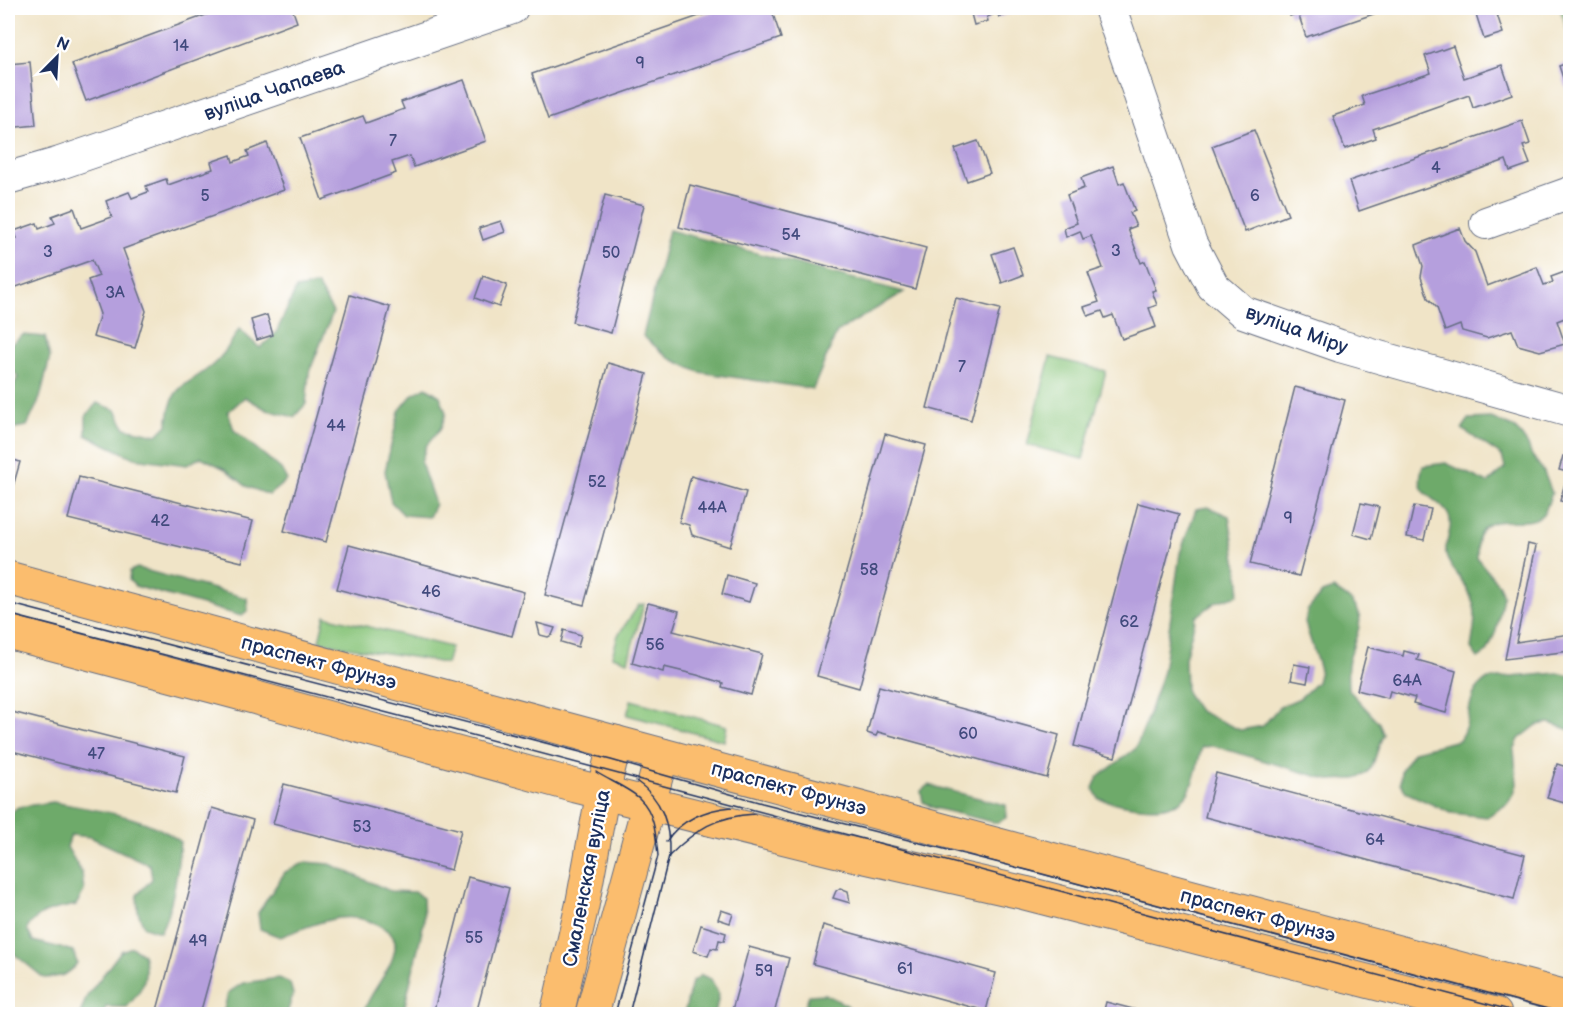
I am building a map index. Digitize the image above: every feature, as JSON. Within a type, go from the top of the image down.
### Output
[{"type":"main road","name":"праспект Фрунзэ","points":[[8,578],[1570,998]]},
{"type":"main road","name":"праспект Фрунзэ","points":[[8,632],[649,804],[834,850],[1025,893],[1495,1014]]},
{"type":"main road","name":"Смаленская вуліца","points":[[558,1014],[615,742]]},
{"type":"main road","name":"Смаленская вуліца","points":[[592,1014],[662,755]]},
{"type":"street","name":"вуліца Чапаева","points":[[17,178],[512,8]]},
{"type":"street","name":"вуліца Міру","points":[[1110,8],[1191,244],[1213,286],[1243,312],[1340,346],[1570,411]]},
{"type":"street","points":[[1486,223],[1570,193]]},
{"type":"green space","points":[[1560,8],[1570,8],[1570,39]]},
{"type":"green space","points":[[669,230],[904,292],[837,332],[813,389],[699,372],[669,358],[643,336]]},
{"type":"green space","points":[[317,285],[333,312],[309,373],[306,404],[294,417],[267,410],[245,397],[228,412],[234,430],[281,469],[287,480],[269,495],[246,486],[225,469],[201,457],[187,465],[134,458],[86,435],[86,416],[97,403],[116,410],[125,428],[157,435],[167,425],[175,394],[219,359],[239,329],[260,348],[276,333],[296,289]]},
{"type":"green space","points":[[23,335],[45,337],[50,357],[40,398],[27,426],[8,429],[8,390],[11,390],[18,377],[9,365],[10,345]]},
{"type":"green space","points":[[1050,357],[1106,371],[1083,459],[1027,445]]},
{"type":"green space","points":[[426,387],[440,396],[446,413],[441,428],[426,446],[421,463],[435,504],[429,517],[404,515],[391,502],[385,471],[399,411],[413,394]]},
{"type":"green space","points":[[1491,418],[1513,427],[1521,435],[1544,472],[1552,493],[1543,514],[1536,519],[1491,523],[1484,527],[1479,535],[1477,558],[1499,585],[1503,596],[1496,631],[1487,652],[1478,658],[1471,648],[1475,619],[1474,604],[1446,555],[1450,519],[1443,508],[1423,490],[1420,476],[1423,466],[1446,463],[1488,483],[1505,468],[1502,456],[1462,429],[1469,419]]},
{"type":"green space","points":[[1208,507],[1229,516],[1240,583],[1238,595],[1216,602],[1196,617],[1185,658],[1186,692],[1199,711],[1240,730],[1263,726],[1279,707],[1300,698],[1317,682],[1320,670],[1305,623],[1307,611],[1322,593],[1333,589],[1347,597],[1359,614],[1360,622],[1348,665],[1348,689],[1379,723],[1383,734],[1372,767],[1364,775],[1352,779],[1329,780],[1214,746],[1202,747],[1190,788],[1181,801],[1171,805],[1146,808],[1099,799],[1093,788],[1098,777],[1135,749],[1144,728],[1163,671],[1180,553],[1196,509]]},
{"type":"green space","points":[[137,568],[247,598],[248,610],[241,616],[135,586],[129,580],[130,571]]},
{"type":"green space","points":[[644,604],[628,661],[612,656],[618,635],[639,605]]},
{"type":"green space","points":[[325,616],[451,647],[446,664],[319,641]]},
{"type":"green space","points":[[1558,673],[1570,676],[1570,730],[1549,723],[1537,725],[1519,739],[1514,750],[1517,784],[1507,804],[1487,817],[1451,813],[1407,793],[1400,783],[1401,770],[1414,751],[1459,740],[1464,732],[1472,699],[1480,685],[1488,679]]},
{"type":"green space","points":[[631,700],[727,726],[724,741],[627,715]]},
{"type":"green space","points":[[928,785],[1006,805],[1007,817],[997,823],[934,808],[923,802],[921,791]]},
{"type":"green space","points":[[53,802],[136,819],[180,841],[172,900],[160,932],[144,927],[138,912],[137,895],[152,879],[150,865],[90,837],[71,835],[67,847],[82,873],[84,891],[76,905],[42,915],[36,918],[27,929],[33,941],[73,951],[77,963],[71,971],[63,975],[44,978],[8,949],[8,815],[18,807]]},
{"type":"green space","points":[[306,862],[330,864],[390,891],[414,892],[423,898],[424,922],[403,1014],[363,1014],[393,957],[394,940],[385,929],[358,918],[345,918],[320,922],[280,937],[260,929],[258,913],[285,872]]},
{"type":"green space","points":[[132,947],[143,954],[145,963],[145,977],[133,1001],[127,1007],[106,1007],[103,1014],[80,1014],[87,996],[121,951]]},
{"type":"green space","points":[[701,975],[711,979],[719,995],[715,1014],[684,1014],[692,982]]},
{"type":"green space","points":[[279,978],[290,983],[293,994],[287,1014],[223,1014],[228,993],[243,983]]},
{"type":"green space","points":[[825,994],[847,1005],[854,1014],[802,1014],[809,995]]},
{"type":"building","points":[[225,8],[292,8],[297,22],[86,101],[72,64]]},
{"type":"building","points":[[722,8],[771,8],[781,38],[548,119],[532,74]]},
{"type":"building","points":[[974,8],[1011,8],[1012,13],[999,17],[997,13],[987,17],[988,21],[974,25],[970,10]]},
{"type":"building","points":[[1287,8],[1391,8],[1306,37],[1298,13],[1290,16]]},
{"type":"building","points":[[1474,8],[1495,8],[1503,33],[1484,39]]},
{"type":"building","points":[[1453,46],[1464,78],[1502,65],[1512,94],[1473,108],[1469,95],[1373,129],[1376,138],[1345,149],[1333,116],[1365,105],[1362,96],[1431,73],[1425,56]]},
{"type":"building","points":[[30,62],[36,125],[8,128],[8,64]]},
{"type":"building","points":[[1570,62],[1570,99],[1559,66]]},
{"type":"building","points":[[464,80],[486,141],[414,167],[410,156],[392,162],[396,173],[322,200],[300,138],[363,116],[366,123],[404,109],[401,102]]},
{"type":"building","points":[[1522,121],[1530,144],[1523,146],[1530,164],[1510,171],[1506,160],[1359,211],[1349,181]]},
{"type":"building","points":[[1254,130],[1288,215],[1245,232],[1212,146]]},
{"type":"building","points":[[978,141],[990,173],[967,181],[955,149]]},
{"type":"building","points":[[267,143],[284,190],[123,249],[146,311],[135,348],[93,337],[100,314],[88,280],[99,276],[92,260],[8,290],[8,242],[17,238],[14,231],[37,223],[39,229],[55,223],[52,216],[74,208],[81,228],[112,217],[106,201],[129,192],[132,198],[148,192],[146,186],[166,179],[168,185],[213,169],[211,162],[231,155],[233,162],[249,156],[247,151]]},
{"type":"building","points":[[1113,166],[1119,184],[1124,182],[1135,211],[1130,213],[1136,226],[1128,229],[1141,263],[1145,261],[1156,290],[1152,291],[1157,305],[1149,308],[1156,327],[1122,339],[1113,315],[1105,318],[1102,311],[1088,316],[1084,307],[1099,302],[1088,273],[1103,268],[1091,236],[1083,239],[1080,231],[1066,237],[1064,228],[1077,223],[1067,195],[1084,188],[1081,178]]},
{"type":"building","points":[[690,185],[926,248],[915,289],[679,227]]},
{"type":"building","points":[[605,195],[644,205],[611,333],[572,322]]},
{"type":"building","points":[[501,221],[505,232],[483,240],[479,228]]},
{"type":"building","points":[[1460,228],[1465,241],[1475,252],[1487,286],[1537,267],[1544,285],[1553,282],[1551,277],[1570,270],[1570,316],[1557,321],[1565,344],[1540,351],[1518,345],[1512,330],[1487,338],[1462,331],[1460,325],[1445,331],[1437,308],[1428,298],[1421,277],[1423,266],[1416,245]]},
{"type":"building","points":[[1013,247],[1023,275],[1002,283],[992,254]]},
{"type":"building","points":[[483,276],[507,285],[499,307],[475,298]]},
{"type":"building","points":[[350,295],[390,307],[326,542],[284,531]]},
{"type":"building","points":[[956,298],[1000,309],[971,420],[927,408]]},
{"type":"building","points":[[267,315],[273,335],[257,340],[251,320]]},
{"type":"building","points":[[608,363],[647,374],[584,605],[545,595]]},
{"type":"building","points":[[1295,387],[1345,400],[1299,576],[1250,564]]},
{"type":"building","points":[[885,434],[926,445],[859,688],[817,676]]},
{"type":"building","points":[[1563,456],[1570,458],[1570,503],[1560,501],[1568,472],[1559,470]]},
{"type":"building","points":[[8,458],[20,462],[8,504]]},
{"type":"building","points":[[691,476],[746,492],[730,547],[692,535],[689,525],[679,522]]},
{"type":"building","points":[[79,477],[253,521],[242,562],[68,519]]},
{"type":"building","points":[[1138,503],[1179,514],[1115,757],[1074,746]]},
{"type":"building","points":[[1361,503],[1379,507],[1371,539],[1353,534]]},
{"type":"building","points":[[1414,506],[1431,509],[1424,540],[1407,537]]},
{"type":"building","points":[[1528,544],[1536,546],[1516,642],[1570,634],[1570,651],[1505,659]]},
{"type":"building","points":[[349,545],[524,592],[512,636],[337,589]]},
{"type":"building","points":[[727,575],[755,583],[749,602],[722,594]]},
{"type":"building","points":[[648,603],[679,611],[673,631],[762,654],[751,695],[722,687],[723,683],[697,675],[664,667],[663,672],[632,663]]},
{"type":"building","points":[[537,623],[555,628],[552,635],[548,637],[540,635]]},
{"type":"building","points":[[564,630],[581,635],[578,647],[561,642]]},
{"type":"building","points":[[1368,647],[1403,656],[1404,651],[1419,655],[1417,660],[1456,671],[1446,713],[1413,704],[1415,698],[1390,691],[1388,698],[1357,690]]},
{"type":"building","points":[[1294,664],[1310,667],[1307,683],[1291,680]]},
{"type":"building","points":[[879,686],[1059,735],[1047,778],[878,732],[876,736],[867,733]]},
{"type":"building","points":[[8,711],[185,756],[176,793],[8,750]]},
{"type":"building","points":[[1557,764],[1570,768],[1568,804],[1547,798]]},
{"type":"building","points":[[1216,773],[1525,855],[1514,899],[1205,817]]},
{"type":"building","points":[[284,784],[461,830],[451,870],[273,824]]},
{"type":"building","points":[[212,808],[253,820],[246,846],[200,1014],[156,1014]]},
{"type":"building","points":[[468,877],[509,888],[476,1014],[433,1014]]},
{"type":"building","points":[[840,888],[848,891],[850,903],[833,898]]},
{"type":"building","points":[[721,910],[733,914],[730,923],[718,919]]},
{"type":"building","points":[[701,925],[726,933],[724,941],[719,940],[717,949],[711,948],[708,956],[693,951]]},
{"type":"building","points":[[823,925],[996,973],[986,1011],[813,964]]},
{"type":"building","points":[[749,947],[789,958],[774,1014],[731,1014]]},
{"type":"building","points":[[1106,1002],[1152,1014],[1103,1014]]},
{"type":"tram line","points":[[8,603],[611,760],[762,803],[1031,871],[1567,1014]]},
{"type":"tram line","points":[[8,614],[1525,1014]]},
{"type":"tram line","points":[[596,772],[631,792],[645,805],[654,826],[658,856],[615,1014]]},
{"type":"tram line","points":[[629,1014],[669,856],[666,823],[659,804],[636,781]]},
{"type":"tram line","points":[[666,842],[678,828],[694,817],[713,810],[732,807]]},
{"type":"tram line","points":[[669,856],[688,838],[718,821],[755,814]]}]
